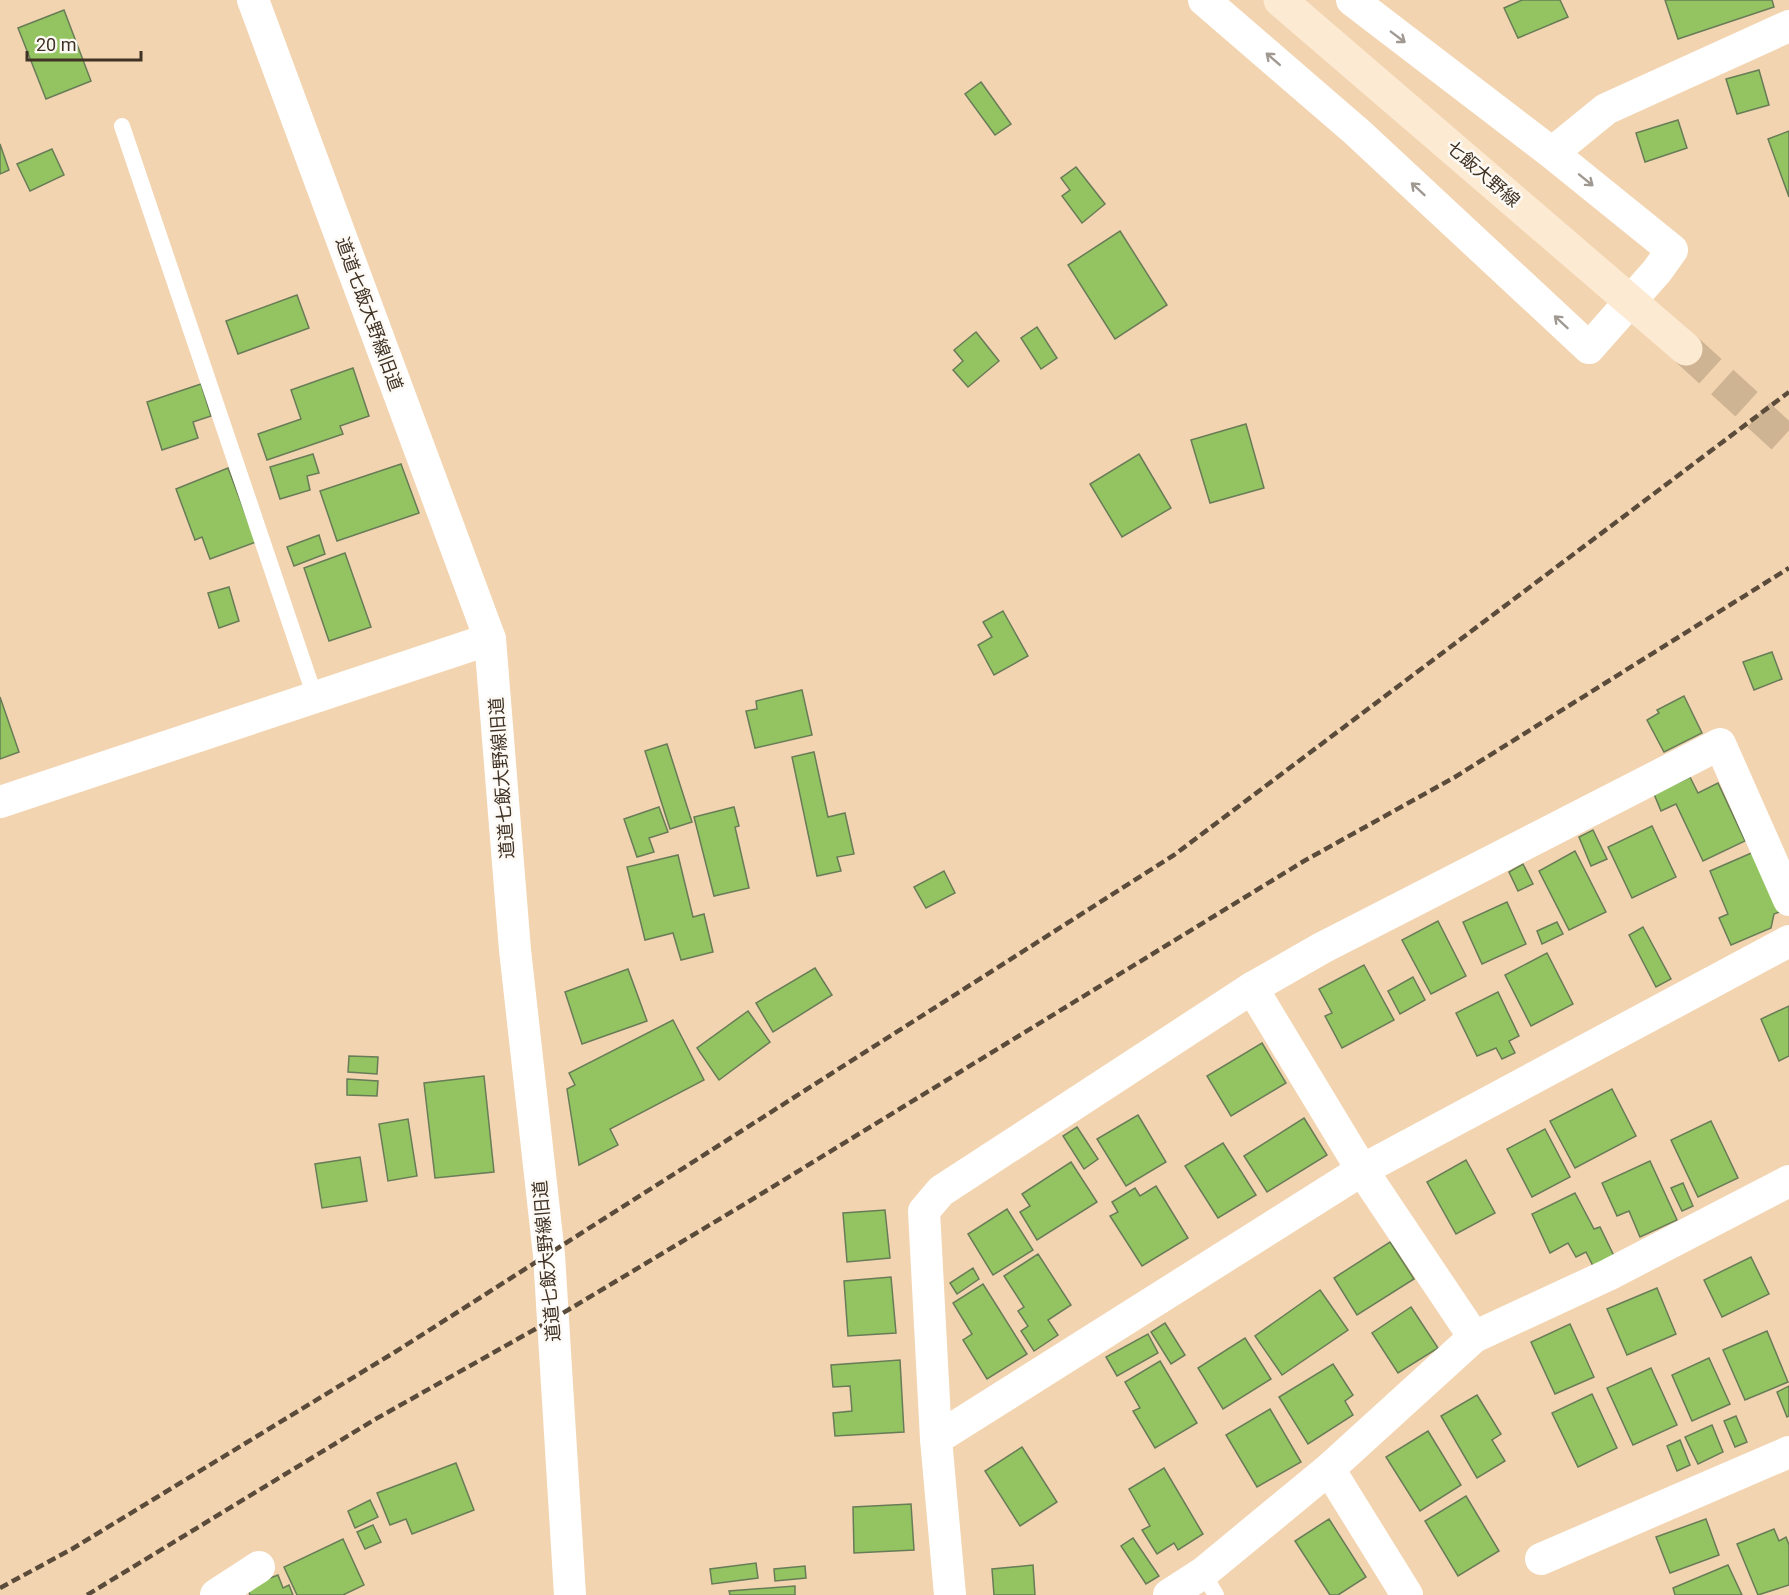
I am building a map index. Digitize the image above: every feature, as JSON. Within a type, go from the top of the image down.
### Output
[{"type":"main road","name":"七飯大野線","points":[[1280,0],[1686,349]]},
{"type":"street","name":"道道七飯大野線旧道","points":[[254,0],[490,639],[515,950],[549,1255],[570,1595]]},
{"type":"street","points":[[1204,0],[1358,132],[1589,348],[1603,335],[1672,250],[1552,153],[1353,0]]},
{"type":"street","points":[[1552,153],[1606,109],[1789,26]]},
{"type":"street","points":[[0,802],[490,639]]},
{"type":"street","points":[[950,1595],[936,1439],[924,1211],[941,1191],[1252,988],[1322,948],[1720,744],[1789,900]]},
{"type":"street","points":[[936,1439],[1362,1170],[1789,941]]},
{"type":"street","points":[[1252,988],[1362,1170],[1474,1337]]},
{"type":"street","points":[[1169,1595],[1210,1584],[1329,1469],[1474,1337],[1608,1275],[1789,1181]]},
{"type":"street","points":[[1541,1559],[1789,1452]]},
{"type":"street","points":[[1329,1469],[1407,1595]]},
{"type":"street","points":[[216,1595],[259,1567]]},
{"type":"lane","points":[[122,126],[315,697]]},
{"type":"building","points":[[1522,0],[1560,0],[1568,17],[1518,38],[1504,8]]},
{"type":"building","points":[[1665,0],[1772,0],[1774,7],[1678,39]]},
{"type":"building","points":[[64,10],[91,81],[46,99],[18,28]]},
{"type":"building","points":[[1759,70],[1769,105],[1737,114],[1726,79]]},
{"type":"building","points":[[981,82],[1011,124],[995,135],[965,94]]},
{"type":"building","points":[[1678,120],[1687,148],[1645,162],[1636,133]]},
{"type":"building","points":[[1789,131],[1789,197],[1768,139]]},
{"type":"building","points":[[0,144],[9,170],[0,174]]},
{"type":"building","points":[[52,149],[64,175],[30,191],[17,164]]},
{"type":"building","points":[[1076,167],[1105,204],[1082,223],[1062,196],[1070,190],[1061,178]]},
{"type":"building","points":[[1120,231],[1167,305],[1115,339],[1068,265]]},
{"type":"building","points":[[297,295],[309,328],[238,354],[226,321]]},
{"type":"building","points":[[1037,327],[1057,358],[1041,369],[1021,338]]},
{"type":"building","points":[[976,332],[999,361],[968,387],[953,370],[963,361],[954,350]]},
{"type":"building","points":[[353,368],[369,416],[340,426],[343,434],[267,460],[258,434],[301,419],[291,390]]},
{"type":"building","points":[[201,384],[211,416],[193,422],[198,438],[162,450],[147,402]]},
{"type":"building","points":[[1246,424],[1264,488],[1210,503],[1191,440]]},
{"type":"building","points":[[313,454],[319,473],[307,476],[310,490],[280,499],[270,467]]},
{"type":"building","points":[[1139,454],[1171,508],[1122,537],[1090,484]]},
{"type":"building","points":[[401,464],[419,513],[337,541],[320,491]]},
{"type":"building","points":[[228,468],[256,542],[210,559],[202,537],[195,540],[176,489]]},
{"type":"building","points":[[319,535],[325,554],[294,566],[287,547]]},
{"type":"building","points":[[345,553],[371,627],[329,641],[304,568]]},
{"type":"building","points":[[229,587],[239,621],[219,628],[208,593]]},
{"type":"building","points":[[1003,611],[1028,656],[994,675],[978,645],[992,637],[983,622]]},
{"type":"building","points":[[1772,652],[1782,679],[1754,690],[1743,662]]},
{"type":"building","points":[[802,690],[812,735],[755,748],[746,711],[757,709],[756,701]]},
{"type":"building","points":[[1684,696],[1702,733],[1664,752],[1647,720],[1659,713],[1657,710]]},
{"type":"building","points":[[0,697],[19,752],[0,759]]},
{"type":"building","points":[[667,744],[692,822],[670,829],[645,751]]},
{"type":"building","points":[[814,752],[828,817],[845,813],[854,854],[837,857],[841,871],[817,876],[792,757]]},
{"type":"building","points":[[1690,777],[1698,793],[1718,783],[1745,841],[1703,861],[1676,804],[1661,811],[1654,794]]},
{"type":"building","points":[[659,807],[668,832],[649,838],[654,852],[637,857],[624,819]]},
{"type":"building","points":[[734,807],[739,826],[735,827],[749,888],[714,896],[694,817]]},
{"type":"building","points":[[1652,826],[1676,877],[1632,898],[1608,847]]},
{"type":"building","points":[[1593,830],[1607,859],[1591,866],[1579,837]]},
{"type":"building","points":[[1575,851],[1606,912],[1569,930],[1539,871]]},
{"type":"building","points":[[1756,851],[1782,911],[1774,914],[1771,928],[1731,945],[1719,918],[1728,914],[1710,871]]},
{"type":"building","points":[[678,855],[693,917],[704,914],[713,952],[681,960],[673,933],[645,940],[627,867]]},
{"type":"building","points":[[1523,864],[1533,884],[1518,891],[1509,872]]},
{"type":"building","points":[[944,871],[955,893],[926,908],[914,887]]},
{"type":"building","points":[[1507,902],[1526,944],[1482,964],[1463,922]]},
{"type":"building","points":[[1438,921],[1466,976],[1431,994],[1402,940]]},
{"type":"building","points":[[1557,922],[1563,934],[1542,944],[1537,931]]},
{"type":"building","points":[[1643,927],[1671,979],[1656,987],[1629,935]]},
{"type":"building","points":[[1547,953],[1573,1004],[1531,1026],[1505,975]]},
{"type":"building","points":[[1364,965],[1394,1020],[1342,1048],[1325,1016],[1332,1013],[1319,989]]},
{"type":"building","points":[[815,968],[832,995],[773,1032],[756,1003]]},
{"type":"building","points":[[628,969],[647,1021],[582,1044],[565,992]]},
{"type":"building","points":[[1413,977],[1425,1000],[1400,1014],[1388,991]]},
{"type":"building","points":[[1498,992],[1519,1036],[1509,1041],[1515,1053],[1502,1059],[1496,1048],[1477,1056],[1456,1013]]},
{"type":"building","points":[[1789,1006],[1789,1056],[1779,1061],[1761,1019]]},
{"type":"building","points":[[748,1011],[770,1042],[719,1080],[697,1048]]},
{"type":"building","points":[[673,1020],[704,1080],[610,1129],[618,1145],[579,1165],[567,1089],[575,1085],[569,1073]]},
{"type":"building","points":[[1262,1043],[1286,1083],[1231,1116],[1207,1076]]},
{"type":"building","points":[[349,1056],[378,1057],[377,1074],[348,1072]]},
{"type":"building","points":[[484,1076],[494,1172],[435,1178],[424,1083]]},
{"type":"building","points":[[347,1079],[378,1081],[377,1096],[347,1095]]},
{"type":"building","points":[[1612,1089],[1636,1136],[1575,1168],[1550,1121]]},
{"type":"building","points":[[1138,1115],[1166,1162],[1126,1186],[1097,1139]]},
{"type":"building","points":[[1304,1118],[1327,1155],[1267,1192],[1244,1156]]},
{"type":"building","points":[[408,1119],[417,1176],[388,1181],[379,1124]]},
{"type":"building","points":[[1711,1121],[1738,1178],[1698,1197],[1671,1140]]},
{"type":"building","points":[[1077,1127],[1098,1159],[1084,1169],[1063,1136]]},
{"type":"building","points":[[1545,1129],[1570,1177],[1532,1197],[1507,1149]]},
{"type":"building","points":[[1223,1143],[1256,1195],[1218,1218],[1185,1166]]},
{"type":"building","points":[[360,1157],[367,1201],[322,1208],[315,1164]]},
{"type":"building","points":[[1466,1160],[1495,1213],[1456,1234],[1427,1182]]},
{"type":"building","points":[[1650,1161],[1677,1220],[1640,1237],[1629,1211],[1617,1216],[1602,1183]]},
{"type":"building","points":[[1071,1162],[1097,1202],[1037,1240],[1020,1212],[1030,1206],[1022,1194]]},
{"type":"building","points":[[1683,1183],[1693,1206],[1682,1211],[1671,1188]]},
{"type":"building","points":[[1156,1186],[1188,1238],[1142,1266],[1110,1216],[1118,1212],[1112,1202],[1135,1188],[1140,1196]]},
{"type":"building","points":[[1575,1193],[1594,1229],[1600,1227],[1614,1256],[1593,1266],[1586,1252],[1576,1257],[1568,1243],[1550,1253],[1532,1214]]},
{"type":"building","points":[[1007,1209],[1033,1250],[993,1275],[968,1234]]},
{"type":"building","points":[[885,1210],[890,1258],[847,1262],[843,1213]]},
{"type":"building","points":[[1390,1242],[1414,1279],[1357,1315],[1334,1278]]},
{"type":"building","points":[[1038,1254],[1071,1305],[1048,1320],[1058,1335],[1034,1351],[1021,1331],[1028,1326],[1018,1311],[1024,1307],[1004,1276]]},
{"type":"building","points":[[1751,1257],[1769,1294],[1722,1317],[1704,1280]]},
{"type":"building","points":[[973,1268],[979,1279],[957,1294],[950,1283]]},
{"type":"building","points":[[891,1277],[896,1333],[848,1336],[844,1281]]},
{"type":"building","points":[[983,1284],[1027,1354],[987,1379],[963,1340],[972,1334],[953,1303]]},
{"type":"building","points":[[1657,1288],[1676,1334],[1627,1355],[1607,1309]]},
{"type":"building","points":[[1320,1290],[1348,1330],[1282,1375],[1255,1336]]},
{"type":"building","points":[[1411,1307],[1438,1348],[1398,1373],[1372,1333]]},
{"type":"building","points":[[1165,1323],[1185,1355],[1171,1364],[1151,1332]]},
{"type":"building","points":[[1570,1324],[1594,1377],[1555,1394],[1531,1342]]},
{"type":"building","points":[[1767,1331],[1788,1382],[1745,1400],[1723,1350]]},
{"type":"building","points":[[1148,1334],[1158,1353],[1117,1376],[1106,1357]]},
{"type":"building","points":[[1245,1338],[1271,1379],[1223,1409],[1198,1368]]},
{"type":"building","points":[[1709,1358],[1730,1404],[1692,1421],[1672,1375]]},
{"type":"building","points":[[900,1360],[904,1432],[835,1436],[833,1413],[852,1411],[850,1386],[833,1387],[831,1365]]},
{"type":"building","points":[[1160,1361],[1197,1423],[1155,1448],[1133,1411],[1140,1408],[1125,1382]]},
{"type":"building","points":[[1333,1364],[1353,1395],[1345,1401],[1353,1415],[1308,1444],[1279,1397]]},
{"type":"building","points":[[1651,1368],[1677,1425],[1633,1445],[1607,1388]]},
{"type":"building","points":[[1789,1386],[1789,1416],[1787,1417],[1777,1392]]},
{"type":"building","points":[[1592,1394],[1617,1448],[1578,1467],[1552,1413]]},
{"type":"building","points":[[1477,1395],[1501,1434],[1492,1440],[1505,1461],[1477,1478],[1441,1416]]},
{"type":"building","points":[[1270,1409],[1301,1462],[1257,1487],[1226,1435]]},
{"type":"building","points":[[1736,1416],[1747,1442],[1735,1447],[1724,1421]]},
{"type":"building","points":[[1712,1425],[1723,1452],[1698,1464],[1685,1437]]},
{"type":"building","points":[[1428,1431],[1461,1485],[1420,1511],[1386,1457]]},
{"type":"building","points":[[1680,1440],[1690,1465],[1677,1471],[1667,1446]]},
{"type":"building","points":[[1022,1447],[1057,1502],[1020,1526],[985,1471]]},
{"type":"building","points":[[456,1463],[474,1510],[412,1534],[406,1519],[390,1525],[377,1493]]},
{"type":"building","points":[[1164,1468],[1203,1534],[1178,1550],[1174,1543],[1157,1554],[1142,1530],[1150,1526],[1129,1489]]},
{"type":"building","points":[[1466,1496],[1499,1551],[1458,1576],[1425,1521]]},
{"type":"building","points":[[370,1500],[378,1517],[355,1528],[348,1511]]},
{"type":"building","points":[[911,1504],[914,1550],[854,1553],[853,1507]]},
{"type":"building","points":[[1329,1519],[1366,1577],[1338,1595],[1330,1595],[1295,1541]]},
{"type":"building","points":[[1706,1519],[1719,1555],[1670,1573],[1656,1537]]},
{"type":"building","points":[[373,1525],[381,1542],[365,1549],[357,1532]]},
{"type":"building","points":[[1774,1529],[1779,1541],[1786,1537],[1789,1545],[1789,1585],[1758,1595],[1737,1544]]},
{"type":"building","points":[[1133,1538],[1159,1576],[1146,1584],[1121,1546]]},
{"type":"building","points":[[343,1539],[364,1585],[343,1595],[297,1595],[284,1567]]},
{"type":"building","points":[[756,1563],[758,1578],[712,1584],[710,1569]]},
{"type":"building","points":[[1033,1565],[1035,1595],[994,1595],[992,1569]]},
{"type":"building","points":[[1728,1565],[1742,1595],[1675,1595],[1673,1588]]},
{"type":"building","points":[[805,1566],[806,1578],[775,1581],[774,1569]]},
{"type":"building","points":[[278,1575],[283,1588],[289,1585],[293,1595],[250,1595],[247,1587]]},
{"type":"building","points":[[795,1586],[795,1595],[730,1595],[729,1591]]},
{"type":"tunnel","points":[[1686,349],[1789,443]]},
{"type":"railway","points":[[0,1588],[72,1549],[395,1352],[1174,855],[1789,392]]},
{"type":"railway","points":[[87,1595],[374,1420],[553,1319],[743,1205],[1304,861],[1455,777],[1789,568]]}]
